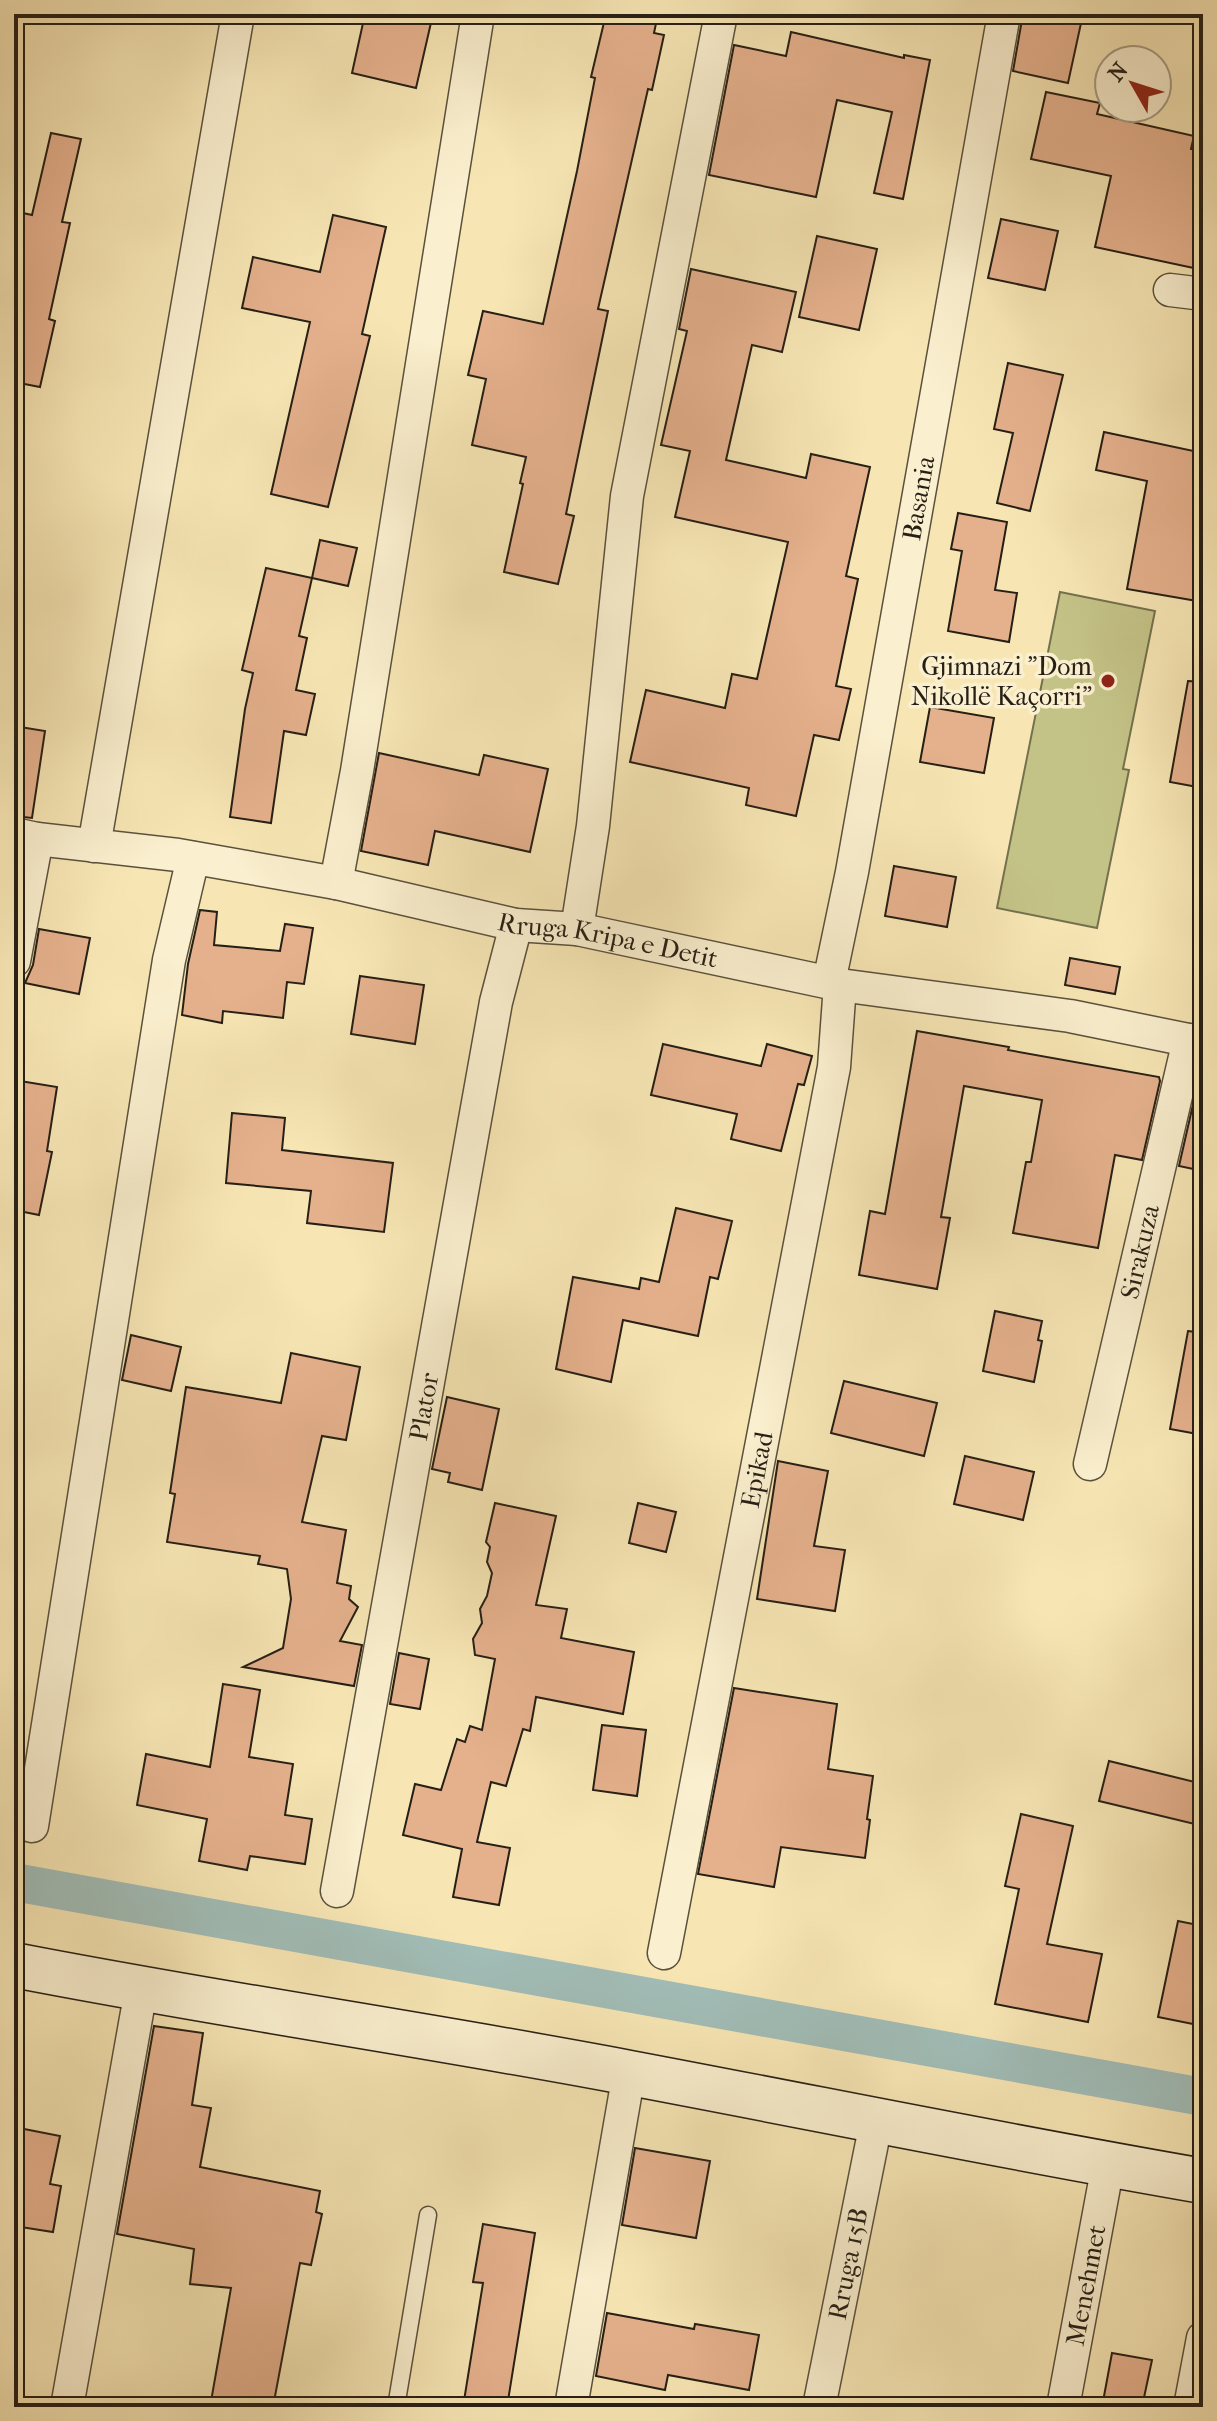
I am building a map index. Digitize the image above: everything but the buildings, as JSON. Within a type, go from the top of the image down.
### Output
[{"type":"street","points":[[94,846],[238,14]]},
{"type":"street","points":[[336,883],[357,771],[478,14]]},
{"type":"street","points":[[577,929],[593,826],[627,496],[721,14]]},
{"type":"street","name":"Basania","points":[[834,984],[1004,14]]},
{"type":"street","points":[[1170,290],[1203,294]]},
{"type":"street","points":[[14,961],[26,837]]},
{"type":"street","name":"Rruga Kripa e Detit","points":[[26,837],[193,858],[336,883],[516,925],[577,929],[834,984],[1070,1016],[1196,1041]]},
{"type":"street","points":[[32,1826],[169,960],[193,858]]},
{"type":"street","name":"Plator","points":[[337,1891],[496,1002],[516,925]]},
{"type":"street","name":"Epikad","points":[[664,1953],[834,1067],[834,984]]},
{"type":"street","name":"Sirakuza","points":[[1090,1464],[1196,1041]]},
{"type":"street","points":[[14,1965],[141,1990],[629,2073],[876,2123],[1203,2181]]},
{"type":"street","points":[[67,2407],[141,1990]]},
{"type":"street","points":[[571,2407],[629,2073]]},
{"type":"street","name":"Rruga 15B","points":[[819,2407],[876,2123]]},
{"type":"street","name":"Menehmet","points":[[1063,2407],[1108,2165]]},
{"type":"street","points":[[1190,2407],[1203,2338]]},
{"type":"lane","points":[[396,2407],[428,2215]]},
{"type":"shaded area","points":[[1060,592],[1155,611],[1123,769],[1129,770],[1097,928],[997,908]]},
{"type":"waterway","points":[[14,1882],[1203,2097]]},
{"type":"place","name":"Gjimnazi \"Dom Nikollë Kaçorri\"","points":[[1108,681]]}]
